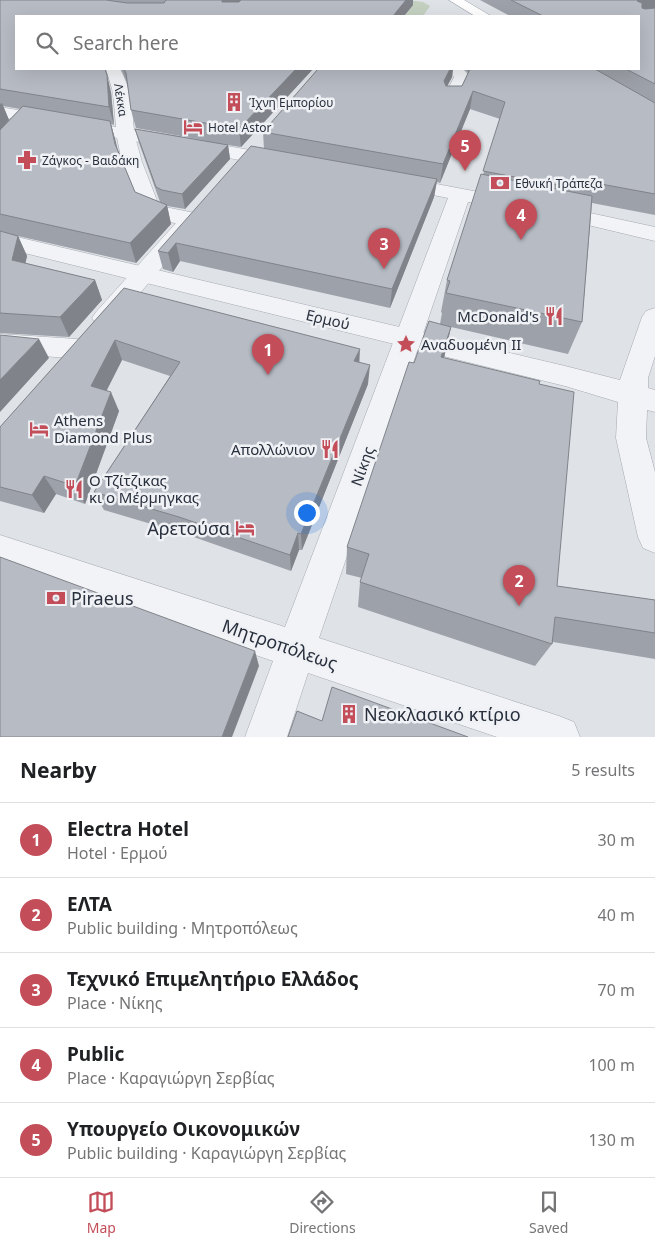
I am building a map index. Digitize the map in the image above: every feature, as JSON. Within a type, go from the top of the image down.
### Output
[{"type":"main road","points":[[455,0],[482,15]]},
{"type":"street","name":"Λέκκα","points":[[114,70],[120,82],[123,96],[125,133],[132,162],[149,207],[159,212],[198,212],[143,275]]},
{"type":"street","points":[[450,99],[462,77],[455,70]]},
{"type":"street","points":[[0,112],[294,163]]},
{"type":"street","points":[[13,130],[25,116]]},
{"type":"street","points":[[379,180],[533,208],[655,234]]},
{"type":"street","name":"Νίκης","points":[[266,737],[460,195]]},
{"type":"street","name":"Ερμού","points":[[5,248],[143,275],[408,338],[565,380],[644,398]]},
{"type":"street","points":[[58,371],[143,275]]},
{"type":"street","points":[[655,317],[634,378],[644,398],[631,438],[655,536]]},
{"type":"street","points":[[0,343],[77,349]]},
{"type":"street","name":"Μητροπόλεως","points":[[0,551],[559,737]]},
{"type":"green space","points":[[407,0],[423,2],[430,6],[424,15],[405,15],[413,4]]},
{"type":"building","points":[[0,0],[106,0],[127,3],[164,3],[166,0],[222,0],[222,2],[239,2],[241,0],[406,0],[394,15],[15,15],[15,70],[105,70],[109,107],[0,89]]},
{"type":"building","points":[[511,0],[638,0],[642,3],[642,8],[655,8],[655,84],[628,70],[640,70],[640,15],[541,15]]},
{"type":"building","points":[[124,70],[295,70],[239,129],[131,110]]},
{"type":"building","points":[[317,70],[450,70],[444,81],[446,86],[462,86],[470,70],[597,70],[655,103],[655,194],[590,182],[589,191],[483,171],[505,102],[473,91],[443,164],[263,132]]},
{"type":"building","points":[[23,106],[110,121],[115,144],[135,192],[167,205],[130,243],[0,214],[0,130]]},
{"type":"building","points":[[135,129],[228,145],[182,194],[156,187]]},
{"type":"building","points":[[251,146],[437,179],[392,289],[176,243],[168,253],[158,251]]},
{"type":"building","points":[[481,174],[592,196],[582,322],[446,293],[450,281],[447,280]]},
{"type":"building","points":[[0,231],[18,236],[12,260],[95,280],[60,317],[0,313]]},
{"type":"building","points":[[124,288],[360,349],[354,361],[370,365],[301,534],[298,533],[290,555],[179,517],[94,492],[180,362],[115,340],[91,386],[111,392],[75,486],[44,476],[32,495],[0,487],[0,427]]},
{"type":"building","points":[[429,321],[451,327],[441,357],[540,381],[539,384],[574,392],[557,586],[655,600],[655,633],[555,617],[552,644],[360,582],[369,554],[347,547],[409,362],[414,363]]},
{"type":"building","points":[[0,335],[39,339],[0,380]]},
{"type":"building","points":[[0,557],[255,651],[222,737],[0,737]]},
{"type":"building","points":[[332,687],[468,737],[288,737],[297,711],[322,721]]},
{"type":"place","name":"Ίχνη Εμπορίου","points":[[234,102]]},
{"type":"place","name":"Hotel Astor","points":[[193,127]]},
{"type":"place","name":"Ζάγκος - Βαιδάκη","points":[[27,160]]},
{"type":"place","name":"Υπουργείο Οικονομικών","points":[[465,171]]},
{"type":"place","name":"Εθνική Τράπεζα","points":[[500,183]]},
{"type":"place","name":"Public","points":[[521,240]]},
{"type":"place","name":"Τεχνικό Επιμελητήριο Ελλάδος","points":[[384,269]]},
{"type":"place","name":"McDonald's","points":[[554,316]]},
{"type":"place","name":"Αναδυομένη ΙΙ","points":[[406,344]]},
{"type":"place","name":"Electra Hotel","points":[[268,375]]},
{"type":"place","name":"Athens Diamond Plus","points":[[39,429]]},
{"type":"place","name":"Απολλώνιον","points":[[330,449]]},
{"type":"place","name":"Ο Τζίτζικας κι ο Μέρµηγκας","points":[[74,489]]},
{"type":"place","name":"Αρετούσα","points":[[245,528]]},
{"type":"place","name":"Piraeus","points":[[56,598]]},
{"type":"place","name":"ΕΛΤΑ","points":[[519,606]]},
{"type":"place","name":"Νεοκλασικό κτίριο","points":[[349,714]]}]
